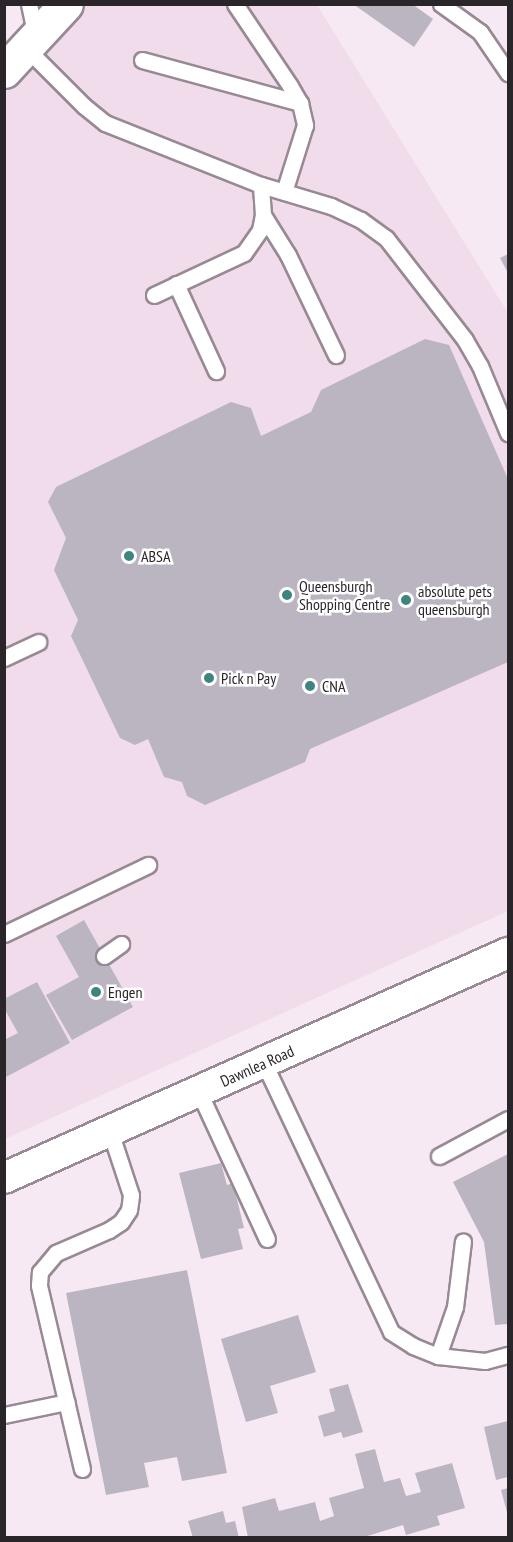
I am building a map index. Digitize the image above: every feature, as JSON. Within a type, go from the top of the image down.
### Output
[{"type":"street","points":[[22,52],[66,4]]},
{"type":"street","name":"Dawnlea Road","points":[[4,1178],[508,953]]},
{"type":"lane","points":[[29,4],[22,52],[105,123],[261,185],[331,206],[361,220],[386,238],[465,340],[480,366],[508,433]]},
{"type":"lane","points":[[236,4],[300,103],[305,124],[284,192]]},
{"type":"lane","points":[[441,4],[480,32],[508,73]]},
{"type":"lane","points":[[142,60],[300,103]]},
{"type":"lane","points":[[154,295],[244,253],[255,240],[263,215],[261,185]]},
{"type":"lane","points":[[263,215],[288,255],[336,355]]},
{"type":"lane","points":[[176,284],[216,371]]},
{"type":"lane","points":[[4,658],[39,642]]},
{"type":"lane","points":[[4,934],[148,865]]},
{"type":"lane","points":[[104,956],[121,944]]},
{"type":"lane","points":[[264,1063],[391,1332],[412,1346],[438,1356],[485,1361],[508,1356]]},
{"type":"lane","points":[[199,1092],[267,1239]]},
{"type":"lane","points":[[439,1156],[508,1119]]},
{"type":"lane","points":[[82,1469],[39,1285],[40,1272],[56,1253],[109,1230],[121,1222],[129,1210],[131,1195],[110,1131]]},
{"type":"lane","points":[[438,1356],[455,1307],[463,1241]]},
{"type":"lane","points":[[4,1415],[66,1402]]},
{"type":"shaded area","points":[[84,5],[317,5],[508,313],[508,911],[5,1139],[4,91]]},
{"type":"building","points":[[353,4],[412,4],[433,19],[414,47]]},
{"type":"building","points":[[508,254],[508,273],[500,258]]},
{"type":"building","name":"Queensburgh Shopping Centre","points":[[425,339],[449,345],[508,479],[508,662],[310,749],[305,762],[205,805],[187,796],[182,782],[164,777],[148,739],[135,745],[120,738],[71,636],[78,620],[54,570],[66,538],[48,502],[56,487],[231,402],[251,408],[261,436],[311,412],[321,390]]},
{"type":"building","points":[[84,920],[133,1007],[72,1040],[46,995],[79,977],[56,936]]},
{"type":"building","points":[[37,982],[70,1043],[4,1078],[4,1040],[18,1033],[4,1008],[4,999]]},
{"type":"building","points":[[508,1154],[508,1324],[495,1325],[484,1242],[453,1182]]},
{"type":"building","points":[[221,1163],[227,1185],[233,1183],[244,1228],[238,1229],[243,1249],[201,1259],[179,1173]]},
{"type":"building","points":[[187,1270],[227,1473],[182,1481],[177,1457],[144,1463],[149,1487],[106,1495],[66,1293]]},
{"type":"building","points":[[298,1315],[316,1372],[270,1386],[278,1413],[246,1422],[221,1339]]},
{"type":"building","points":[[348,1384],[363,1432],[343,1438],[341,1432],[324,1437],[318,1416],[335,1411],[329,1389]]},
{"type":"building","points":[[508,1421],[508,1477],[496,1480],[484,1427]]},
{"type":"building","points":[[375,1449],[384,1482],[400,1478],[406,1496],[421,1492],[415,1473],[452,1463],[465,1508],[437,1516],[440,1525],[406,1535],[403,1525],[361,1538],[248,1538],[242,1507],[275,1498],[279,1511],[315,1502],[320,1521],[334,1516],[329,1498],[364,1488],[355,1454]]},
{"type":"building","points":[[508,1488],[508,1516],[501,1490]]},
{"type":"building","points":[[223,1511],[226,1523],[235,1521],[239,1538],[193,1538],[188,1521]]},
{"type":"place","name":"ABSA","points":[[129,556]]},
{"type":"place","name":"Queensburgh Shopping Centre","points":[[287,595]]},
{"type":"place","name":"absolute pets queensburgh","points":[[406,600]]},
{"type":"place","name":"Pick n Pay","points":[[209,678]]},
{"type":"place","name":"CNA","points":[[310,686]]},
{"type":"place","name":"Engen","points":[[96,992]]}]
